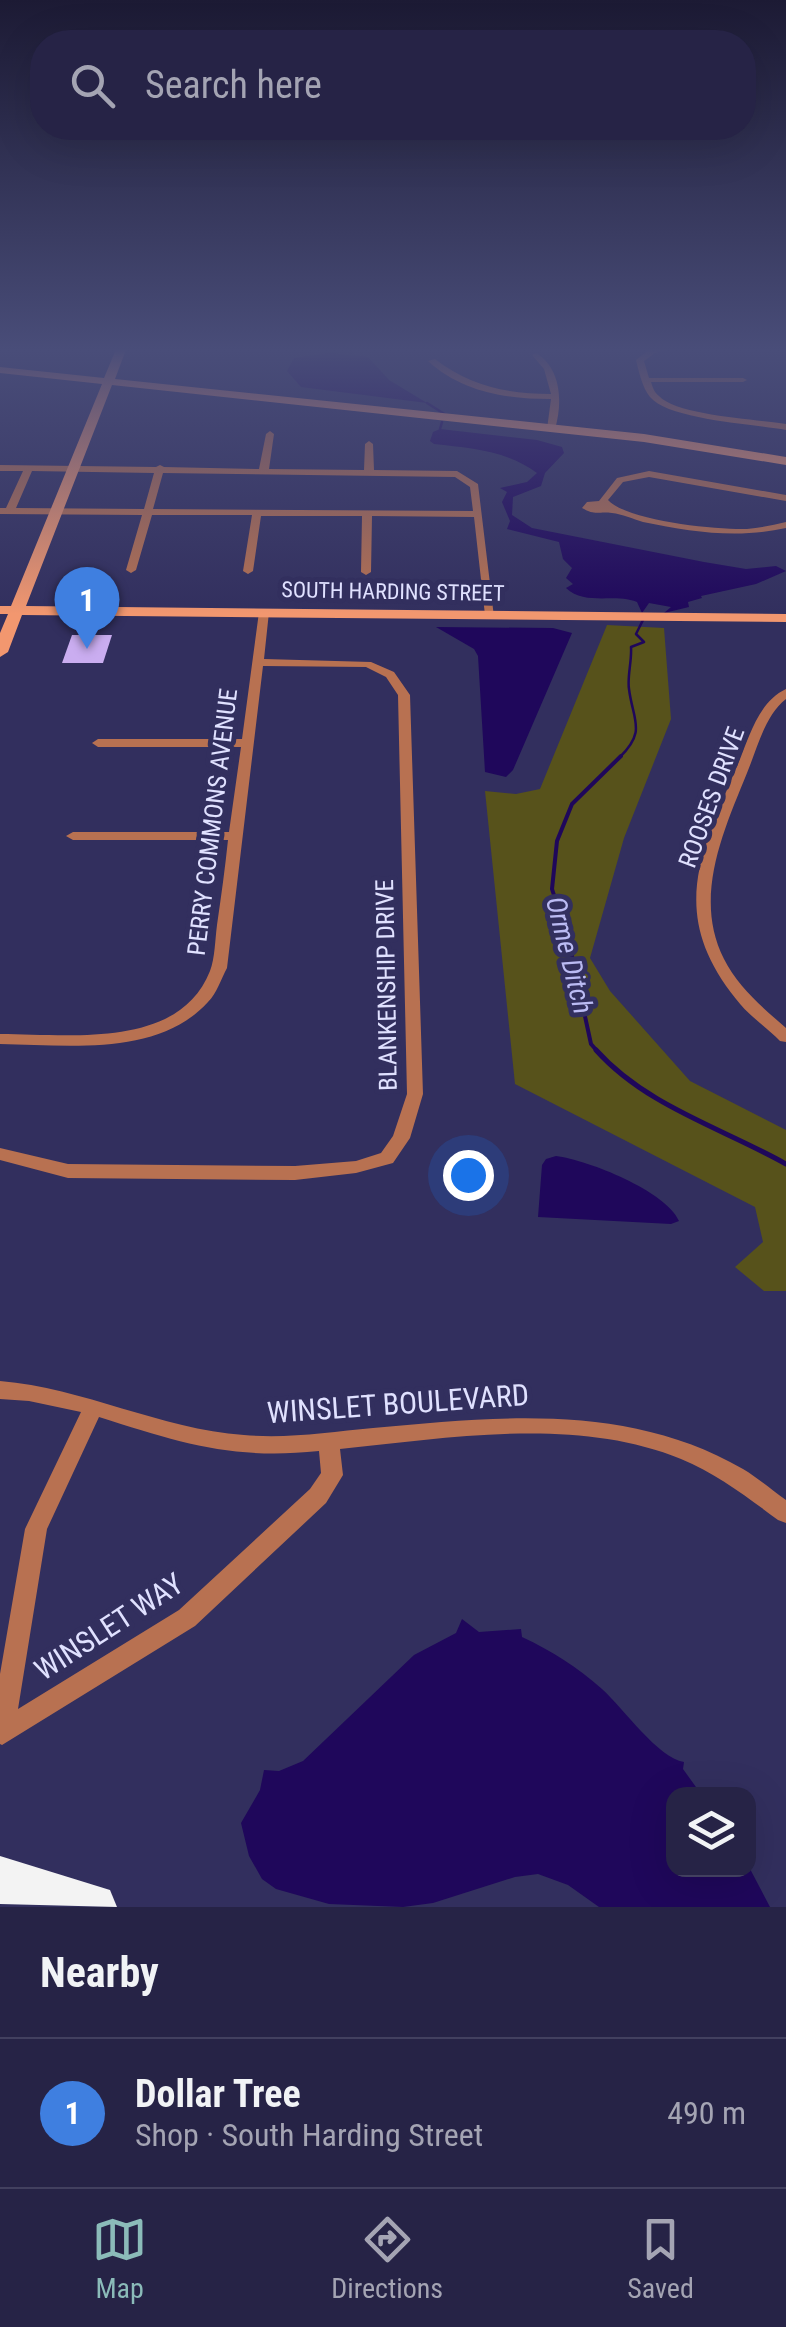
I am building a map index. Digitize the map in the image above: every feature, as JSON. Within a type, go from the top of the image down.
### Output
[{"type":"highway","points":[[0,1880],[93,1907]]},
{"type":"main road","points":[[0,652],[87,436]]},
{"type":"main road","points":[[619,436],[786,461]]},
{"type":"main road","name":"SOUTH HARDING STREET","points":[[0,610],[786,618]]},
{"type":"street","points":[[264,469],[270,436]]},
{"type":"street","points":[[369,444],[369,470]]},
{"type":"street","points":[[0,468],[369,470],[460,475],[474,483],[490,615]]},
{"type":"street","points":[[29,468],[5,510],[478,514]]},
{"type":"street","points":[[130,570],[160,468]]},
{"type":"street","points":[[786,498],[701,480],[644,474],[629,476],[605,496],[608,506],[734,535],[786,526]]},
{"type":"street","points":[[248,571],[257,512]]},
{"type":"street","points":[[366,572],[367,513]]},
{"type":"street","name":"PERRY COMMONS AVENUE","points":[[1,1042],[133,1035],[180,1020],[213,989],[219,968],[264,612]]},
{"type":"street","name":"BLANKENSHIP DRIVE","points":[[0,1154],[68,1170],[323,1172],[387,1158],[401,1138],[414,1094],[404,695],[385,668],[367,664],[258,662]]},
{"type":"street","name":"ROOSES DRIVE","points":[[786,693],[773,702],[763,720],[707,860],[701,926],[713,956],[734,988],[786,1036]]},
{"type":"street","points":[[98,744],[246,742]]},
{"type":"street","points":[[72,836],[234,836]]},
{"type":"street","name":"WINSLET BOULEVARD","points":[[0,1390],[51,1394],[144,1425],[231,1444],[329,1440],[518,1423],[588,1426],[655,1442],[708,1462],[760,1490],[786,1513]]},
{"type":"street","name":"WINSLET WAY","points":[[92,1408],[36,1529],[2,1733],[187,1618],[318,1496],[332,1475],[329,1440]]},
{"type":"shaded area","points":[[432,436],[502,436],[562,447],[564,453],[545,473],[541,486],[513,497],[512,515],[532,528],[704,562],[746,569],[776,566],[786,571],[756,584],[701,596],[688,602],[689,607],[664,613],[671,607],[649,603],[642,613],[637,602],[582,597],[566,588],[573,584],[566,578],[572,568],[563,559],[559,542],[507,529],[510,521],[502,502],[507,492],[500,488],[527,482],[537,473],[501,455],[430,441]]},
{"type":"shaded area","points":[[607,625],[664,628],[671,719],[624,838],[590,958],[610,991],[690,1081],[786,1130],[786,1291],[764,1291],[735,1267],[763,1242],[755,1207],[515,1084],[485,791],[516,794],[540,789]]},
{"type":"shaded area","points":[[436,627],[553,628],[572,633],[513,770],[506,777],[485,772],[478,656],[474,649]]},
{"type":"shaded area","points":[[556,1156],[606,1170],[643,1188],[679,1221],[671,1224],[538,1217],[542,1165]]},
{"type":"shaded area","points":[[462,1619],[479,1632],[521,1629],[522,1637],[554,1654],[602,1689],[663,1752],[684,1762],[683,1769],[696,1787],[666,1787],[666,1877],[754,1877],[770,1907],[599,1907],[568,1885],[538,1874],[515,1877],[433,1903],[403,1907],[329,1904],[276,1889],[262,1879],[249,1856],[241,1823],[260,1790],[264,1770],[279,1771],[303,1761],[414,1655],[456,1633]]},
{"type":"building","points":[[72,635],[112,635],[103,663],[62,663]]},
{"type":"waterway","name":"Orme Ditch","points":[[621,756],[636,733],[629,679],[631,647],[644,642],[636,634],[643,620]]},
{"type":"waterway","name":"Orme Ditch","points":[[598,1052],[591,1044],[568,938],[552,889],[557,841],[572,804],[621,756]]},
{"type":"waterway","name":"Orme Ditch","points":[[598,1052],[616,1070],[661,1101],[786,1164]]},
{"type":"place","name":"Dollar Tree","points":[[87,649]]}]
